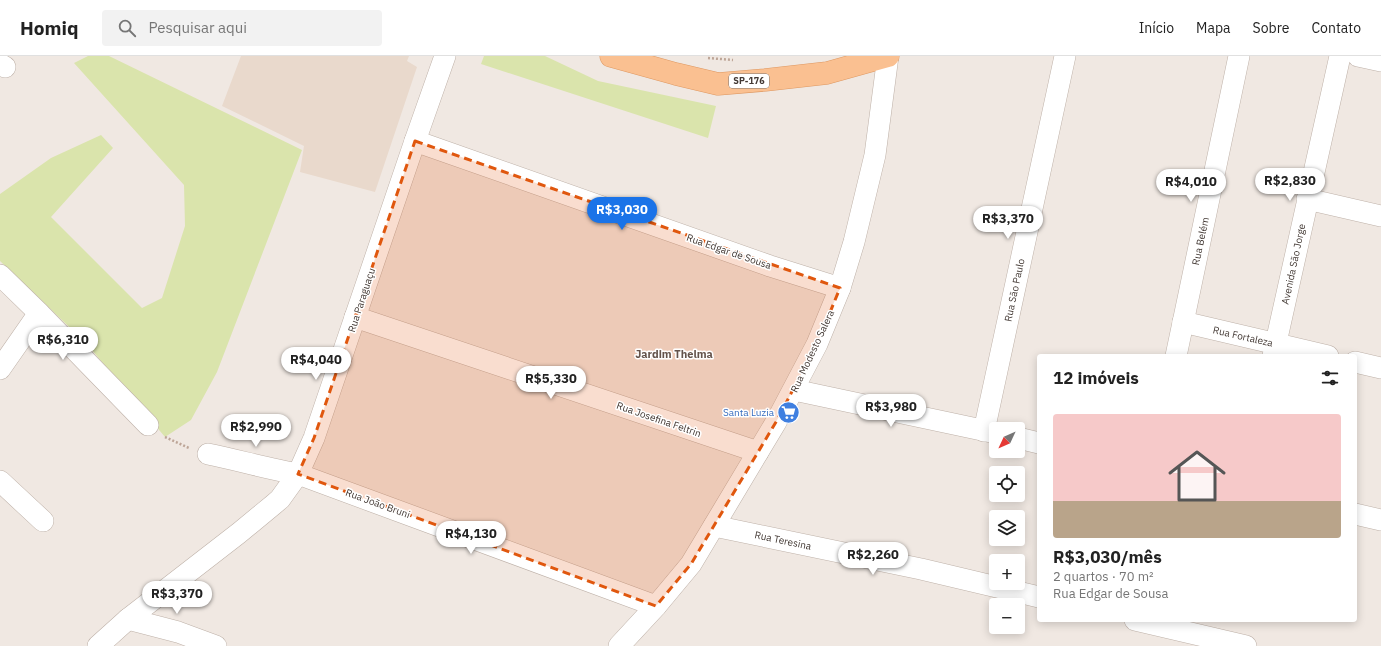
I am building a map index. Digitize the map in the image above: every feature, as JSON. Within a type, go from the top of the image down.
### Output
[{"type":"main road","name":"SP-176","points":[[611,56],[718,84],[827,73],[888,56]]},
{"type":"street","name":"Rua Paraguaçu","points":[[98,646],[128,619],[273,505],[298,474],[314,438],[445,56]]},
{"type":"street","name":"Rua Modesto Salera","points":[[619,646],[656,606],[691,564],[794,390],[817,344],[840,288],[854,242],[875,155],[888,56]]},
{"type":"street","name":"Rua São Paulo","points":[[992,422],[1065,56]]},
{"type":"street","name":"Rua Belém","points":[[1176,354],[1240,56]]},
{"type":"street","name":"Avenida São Jorge","points":[[1274,350],[1340,56]]},
{"type":"street","points":[[1358,56],[1381,61]]},
{"type":"street","name":"Rua Edgar de Sousa","points":[[415,141],[770,266],[840,288]]},
{"type":"street","points":[[1307,199],[1381,216]]},
{"type":"street","points":[[0,275],[148,425]]},
{"type":"street","points":[[0,369],[39,313]]},
{"type":"street","name":"Rua Josefina Feltrin","points":[[355,317],[758,452]]},
{"type":"street","name":"Rua Fortaleza","points":[[1183,322],[1274,350],[1310,354]]},
{"type":"street","points":[[1357,362],[1381,368]]},
{"type":"street","points":[[794,390],[989,432]]},
{"type":"street","points":[[1025,440],[1037,443]]},
{"type":"street","name":"Rua João Bruni","points":[[208,454],[242,461],[269,469],[298,474],[656,606]]},
{"type":"street","points":[[0,481],[43,521]]},
{"type":"street","points":[[1357,514],[1381,520]]},
{"type":"street","name":"Rua Teresina","points":[[714,526],[921,569],[1037,597]]},
{"type":"street","points":[[128,619],[178,632],[216,646]]},
{"type":"street","points":[[1144,622],[1246,646]]},
{"type":"path","points":[[704,58],[736,60]]},
{"type":"path","points":[[148,425],[167,438],[185,447],[208,454]]},
{"type":"highlighted area","points":[[415,141],[840,288],[817,344],[776,422],[691,564],[656,606],[298,474],[314,438]]},
{"type":"shaded area","points":[[241,56],[409,56],[407,61],[417,67],[375,192],[300,172],[304,146],[222,106]]},
{"type":"green space","points":[[88,56],[109,56],[302,150],[217,372],[191,420],[165,437],[86,343],[0,261],[0,194],[51,158],[101,135],[113,148],[51,217],[142,308],[162,298],[185,226],[184,185],[74,63]]},
{"type":"green space","points":[[484,56],[545,56],[598,81],[716,106],[708,138],[481,64]]},
{"type":"place","name":"Santa Luzia","points":[[789,412]]},
{"type":"district","name":"Jardim Thelma","points":[[674,354]]}]
